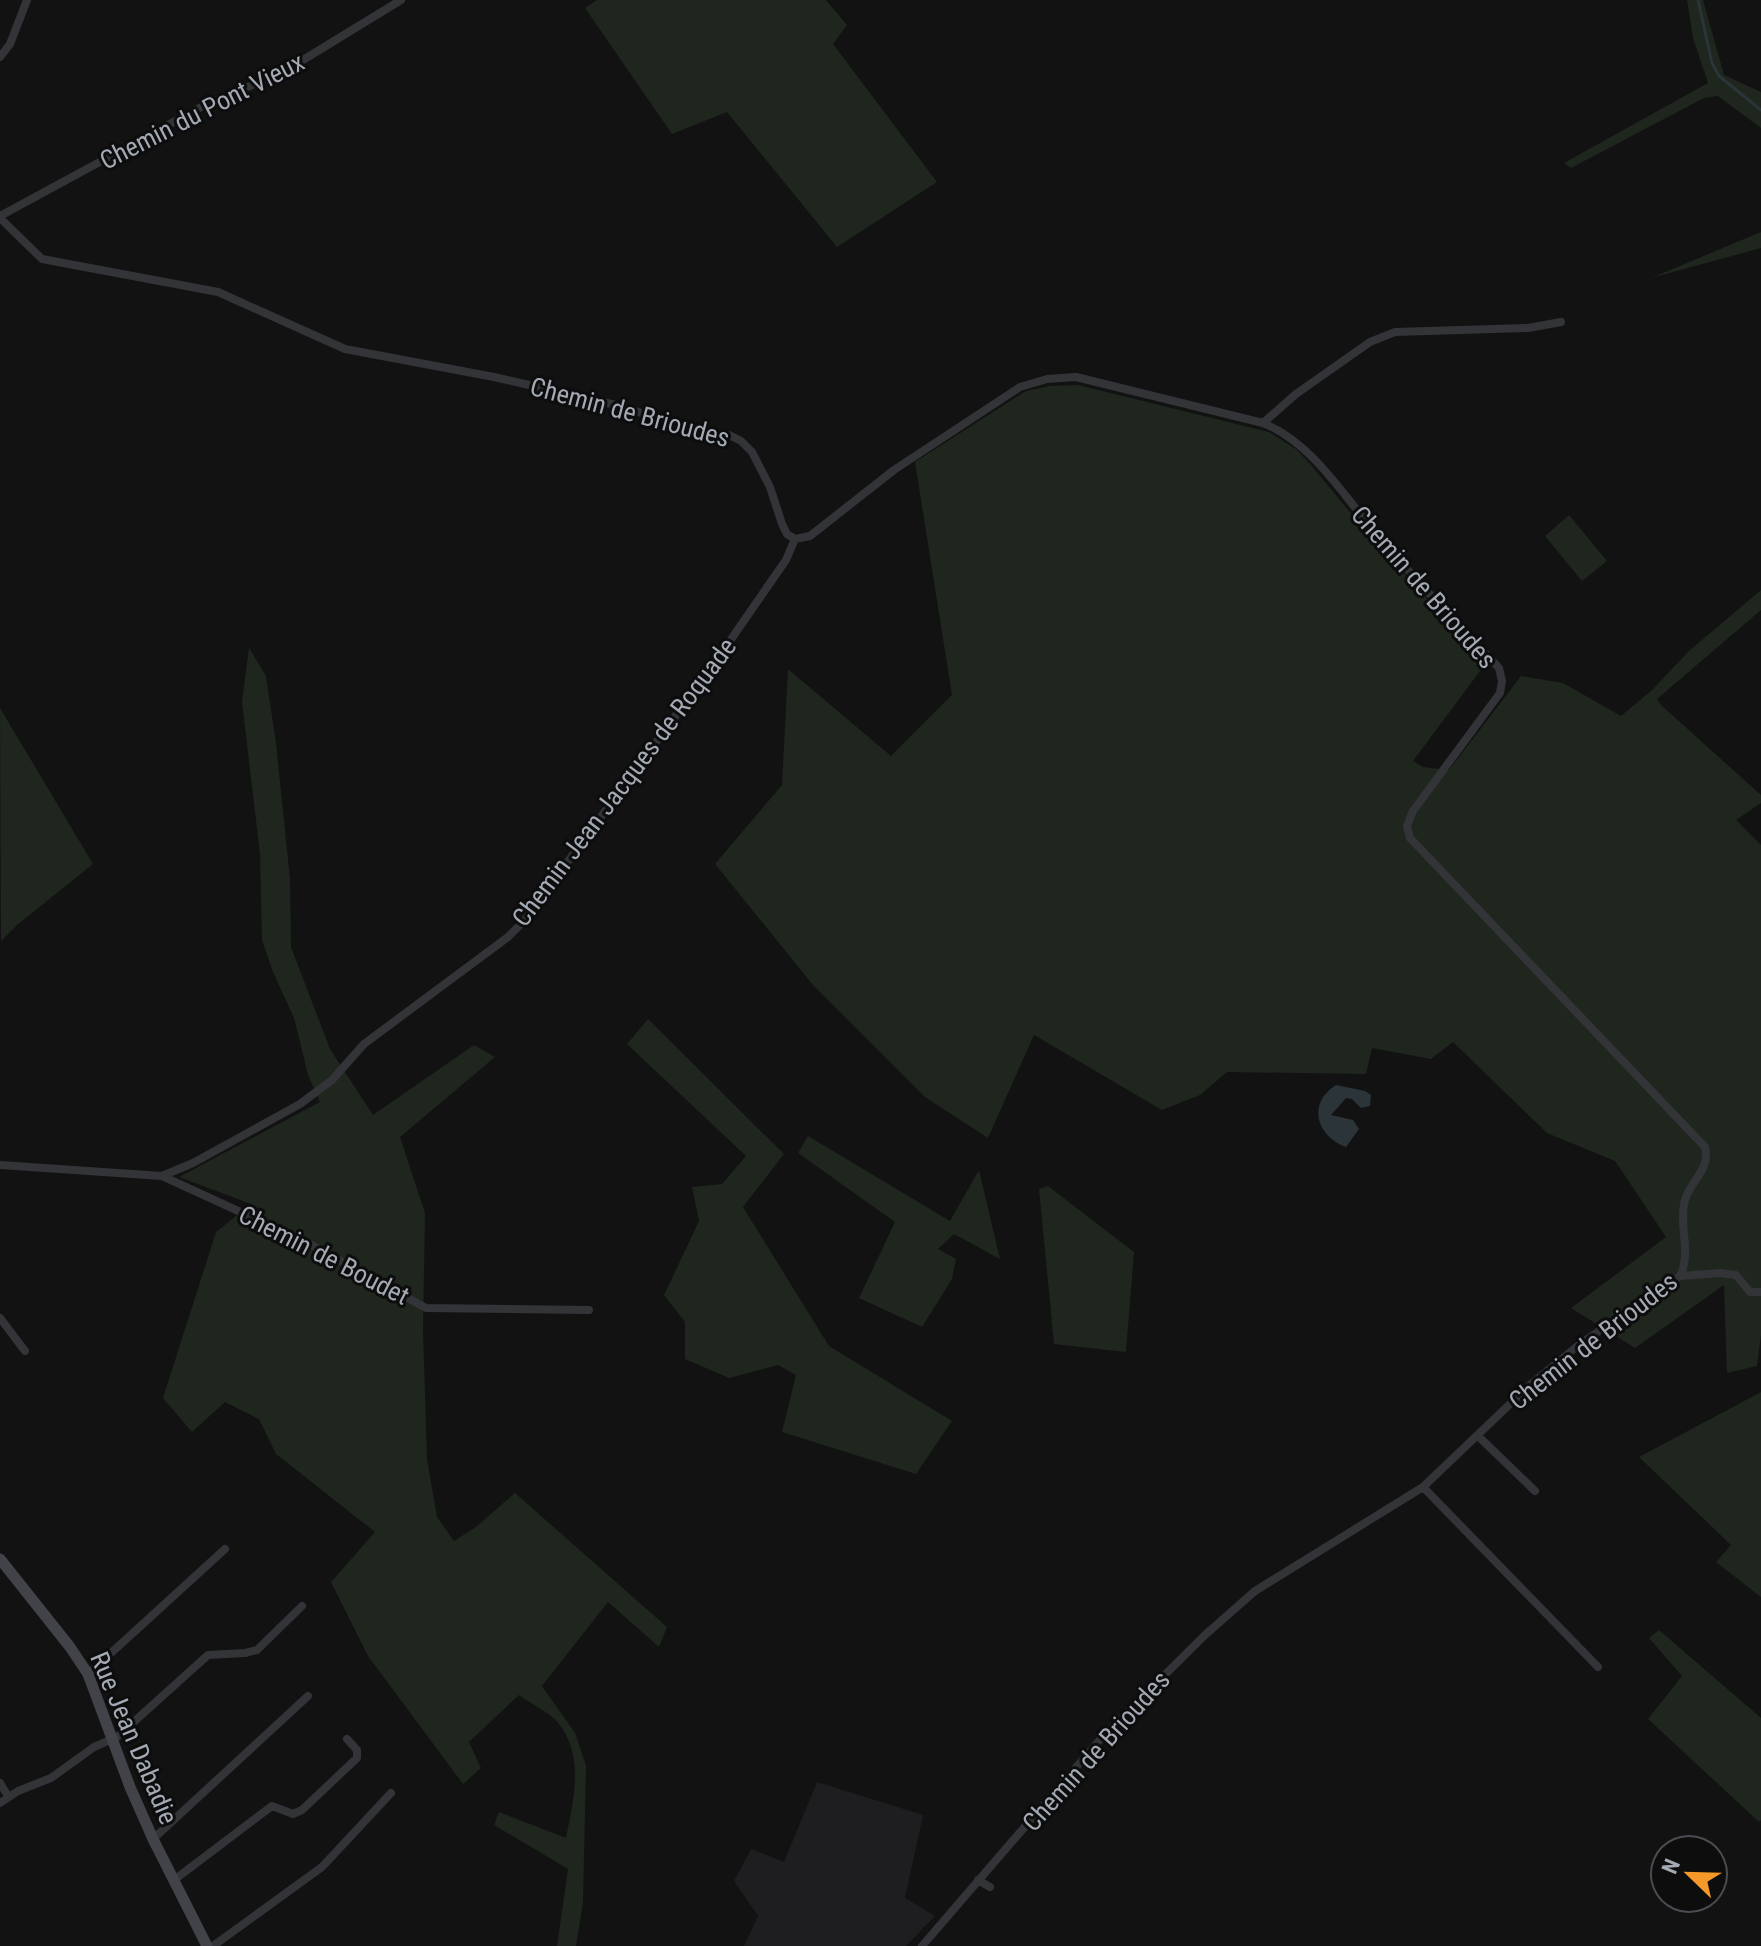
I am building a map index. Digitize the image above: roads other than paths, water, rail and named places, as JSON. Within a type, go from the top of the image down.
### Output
[{"type":"street","points":[[0,57],[10,44],[27,0]]},
{"type":"street","name":"Chemin du Pont Vieux","points":[[0,217],[203,106],[285,71],[401,0]]},
{"type":"street","name":"Chemin de Brioudes","points":[[0,217],[42,259],[218,292],[345,349],[494,377],[620,406],[700,432],[729,435],[752,452],[770,487],[782,524],[787,534],[795,539],[810,536],[894,470],[1020,387],[1047,379],[1076,377],[1263,423],[1283,431],[1300,444],[1380,539],[1499,668],[1502,681],[1500,693],[1413,811],[1407,826],[1410,838],[1705,1147],[1708,1157],[1705,1167],[1685,1201],[1685,1266],[1680,1276],[1580,1344],[1531,1384],[1423,1487],[1255,1591],[1205,1635],[1104,1735],[924,1944]]},
{"type":"street","points":[[1263,423],[1296,394],[1370,342],[1395,332],[1528,328],[1561,322]]},
{"type":"street","name":"Chemin Jean Jacques de Roquade","points":[[0,1165],[162,1176],[193,1163],[300,1104],[332,1080],[364,1044],[508,937],[524,921],[700,682],[786,560],[795,539]]},
{"type":"street","name":"Chemin de Boudet","points":[[162,1176],[308,1243],[426,1308],[589,1310]]},
{"type":"street","points":[[1680,1276],[1736,1275],[1750,1292],[1761,1292]]},
{"type":"street","points":[[0,1318],[25,1351]]},
{"type":"street","points":[[1478,1436],[1535,1491]]},
{"type":"street","points":[[1423,1487],[1598,1667]]},
{"type":"street","points":[[88,1674],[225,1549]]},
{"type":"street","name":"Rue Jean Dabadie","points":[[0,1559],[88,1674],[153,1839],[210,1946]]},
{"type":"street","points":[[0,1803],[8,1796],[51,1778],[94,1747],[113,1739],[202,1659],[215,1653],[257,1650],[302,1606]]},
{"type":"street","points":[[153,1839],[308,1696]]},
{"type":"street","points":[[174,1880],[272,1806],[293,1814],[302,1810],[357,1758],[357,1750],[347,1739]]},
{"type":"street","points":[[0,1783],[8,1796]]},
{"type":"street","points":[[210,1946],[322,1867],[391,1793]]},
{"type":"street","points":[[978,1880],[990,1887]]},
{"type":"street","points":[[924,1944],[937,1946]]},
{"type":"waterway","points":[[1698,0],[1712,63],[1719,76],[1761,110]]}]
